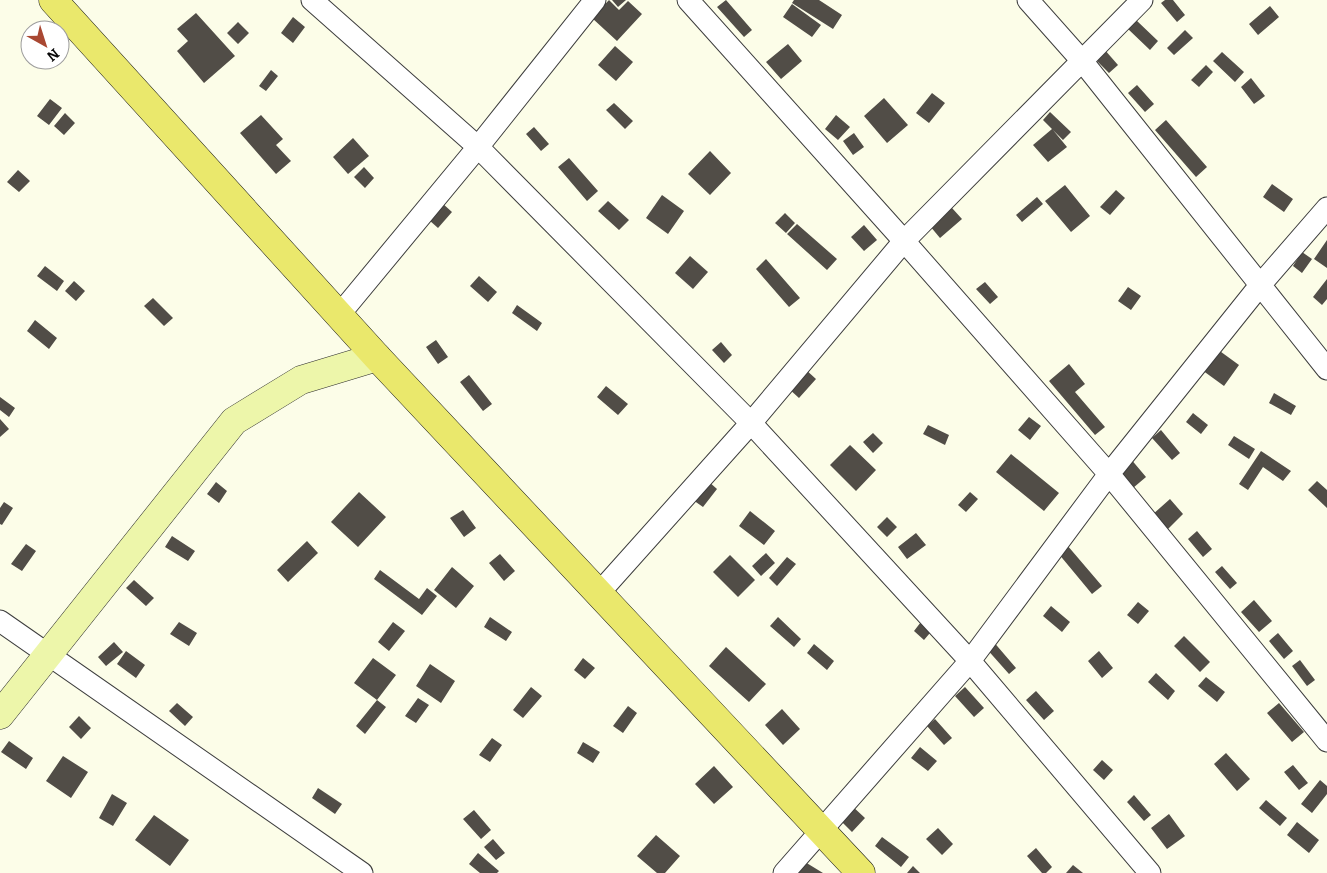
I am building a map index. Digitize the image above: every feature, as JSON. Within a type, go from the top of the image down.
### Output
[{"type":"main road","points":[[53,0],[377,357],[821,828],[861,873]]},
{"type":"main road","points":[[0,715],[234,421],[301,380],[377,357]]},
{"type":"street","points":[[312,0],[478,147],[751,423],[970,661],[1150,873]]},
{"type":"street","points":[[339,315],[478,147],[595,0]]},
{"type":"street","points":[[688,0],[1109,474],[1327,741]]},
{"type":"street","points":[[1028,0],[1083,62],[1327,369]]},
{"type":"street","points":[[599,592],[751,423],[904,241],[1083,62],[1142,0]]},
{"type":"street","points":[[784,873],[821,828],[970,661],[1109,474],[1261,284],[1327,208]]},
{"type":"street","points":[[0,621],[362,873]]},
{"type":"building","points":[[609,0],[619,10],[628,1],[642,14],[617,41],[592,18]]},
{"type":"building","points":[[612,0],[626,0],[618,7]]},
{"type":"building","points":[[726,0],[752,30],[744,37],[717,7]]},
{"type":"building","points":[[794,0],[819,0],[842,15],[833,29],[792,3]]},
{"type":"building","points":[[1165,0],[1173,0],[1185,15],[1177,22],[1161,3]]},
{"type":"building","points":[[792,4],[821,25],[812,37],[783,17]]},
{"type":"building","points":[[1270,6],[1279,17],[1258,35],[1249,24]]},
{"type":"building","points":[[196,13],[235,56],[204,83],[177,51],[188,41],[177,29]]},
{"type":"building","points":[[293,17],[305,27],[293,43],[281,33]]},
{"type":"building","points":[[1136,20],[1158,41],[1150,50],[1127,28]]},
{"type":"building","points":[[238,22],[249,33],[238,44],[227,33]]},
{"type":"building","points":[[1185,30],[1193,38],[1174,55],[1167,48]]},
{"type":"building","points":[[788,44],[802,61],[781,79],[766,62]]},
{"type":"building","points":[[615,46],[633,62],[616,81],[598,65]]},
{"type":"building","points":[[1104,49],[1118,65],[1109,73],[1094,58]]},
{"type":"building","points":[[1222,52],[1244,72],[1235,82],[1213,61]]},
{"type":"building","points":[[1206,65],[1213,72],[1199,87],[1191,80]]},
{"type":"building","points":[[271,70],[278,76],[266,91],[259,86]]},
{"type":"building","points":[[1251,78],[1265,96],[1254,104],[1241,87]]},
{"type":"building","points":[[1137,85],[1154,104],[1145,112],[1128,93]]},
{"type":"building","points":[[932,93],[945,103],[929,123],[916,113]]},
{"type":"building","points":[[884,98],[908,125],[887,143],[864,116]]},
{"type":"building","points":[[50,99],[62,108],[49,125],[37,116]]},
{"type":"building","points":[[614,103],[633,121],[625,129],[606,110]]},
{"type":"building","points":[[1050,112],[1071,132],[1063,140],[1053,130],[1067,147],[1048,162],[1033,145],[1052,129],[1043,120]]},
{"type":"building","points":[[65,113],[75,123],[64,135],[54,126]]},
{"type":"building","points":[[261,115],[283,139],[276,145],[291,161],[276,174],[240,133]]},
{"type":"building","points":[[836,115],[850,127],[838,140],[825,129]]},
{"type":"building","points":[[1166,120],[1207,167],[1196,177],[1155,130]]},
{"type":"building","points":[[534,127],[549,144],[541,151],[526,134]]},
{"type":"building","points":[[854,133],[864,147],[853,155],[843,141]]},
{"type":"building","points":[[353,138],[369,156],[348,174],[333,157]]},
{"type":"building","points":[[710,151],[731,173],[710,195],[688,174]]},
{"type":"building","points":[[569,158],[598,191],[587,201],[558,167]]},
{"type":"building","points":[[364,167],[374,178],[365,188],[354,177]]},
{"type":"building","points":[[18,170],[30,181],[19,192],[7,182]]},
{"type":"building","points":[[1272,184],[1293,199],[1284,212],[1263,197]]},
{"type":"building","points":[[1065,185],[1090,216],[1071,232],[1045,201]]},
{"type":"building","points":[[1116,190],[1125,198],[1110,215],[1100,207]]},
{"type":"building","points":[[662,195],[684,211],[668,234],[646,218]]},
{"type":"building","points":[[1037,197],[1043,204],[1022,222],[1016,215]]},
{"type":"building","points":[[608,201],[629,220],[619,230],[598,211]]},
{"type":"building","points":[[442,203],[452,212],[438,228],[429,220]]},
{"type":"building","points":[[952,208],[962,219],[940,238],[930,226]]},
{"type":"building","points":[[785,213],[795,223],[786,233],[775,223]]},
{"type":"building","points":[[797,224],[837,259],[827,270],[787,234]]},
{"type":"building","points":[[864,225],[877,240],[864,251],[851,237]]},
{"type":"building","points":[[1327,240],[1327,268],[1314,259]]},
{"type":"building","points":[[1302,252],[1312,259],[1302,273],[1293,266]]},
{"type":"building","points":[[690,256],[708,272],[693,289],[675,273]]},
{"type":"building","points":[[766,259],[800,298],[789,307],[756,269]]},
{"type":"building","points":[[45,266],[64,281],[57,291],[37,276]]},
{"type":"building","points":[[479,276],[497,292],[488,302],[470,286]]},
{"type":"building","points":[[1327,279],[1327,299],[1322,305],[1313,297]]},
{"type":"building","points":[[74,281],[85,291],[76,301],[65,291]]},
{"type":"building","points":[[985,282],[998,297],[990,304],[976,289]]},
{"type":"building","points":[[1128,287],[1141,296],[1131,310],[1118,301]]},
{"type":"building","points":[[153,298],[173,318],[164,326],[144,306]]},
{"type":"building","points":[[517,305],[542,323],[537,331],[512,313]]},
{"type":"building","points":[[35,320],[57,338],[49,349],[27,331]]},
{"type":"building","points":[[436,340],[448,357],[438,364],[426,347]]},
{"type":"building","points":[[721,342],[732,355],[724,363],[712,350]]},
{"type":"building","points":[[1217,349],[1239,365],[1224,386],[1202,370]]},
{"type":"building","points":[[1069,364],[1085,384],[1075,392],[1105,427],[1095,435],[1049,381]]},
{"type":"building","points":[[805,369],[816,379],[799,398],[788,388]]},
{"type":"building","points":[[469,375],[492,404],[483,411],[460,382]]},
{"type":"building","points":[[606,386],[628,404],[618,415],[597,397]]},
{"type":"building","points":[[1274,393],[1296,406],[1291,415],[1269,403]]},
{"type":"building","points":[[0,397],[15,408],[9,417],[0,410]]},
{"type":"building","points":[[1193,413],[1208,425],[1201,434],[1186,422]]},
{"type":"building","points":[[1029,417],[1041,426],[1030,440],[1018,430]]},
{"type":"building","points":[[0,419],[9,429],[0,437]]},
{"type":"building","points":[[928,425],[949,435],[945,445],[923,434]]},
{"type":"building","points":[[1161,430],[1180,453],[1172,460],[1152,438]]},
{"type":"building","points":[[873,433],[883,443],[873,453],[863,442]]},
{"type":"building","points":[[1234,436],[1255,449],[1249,459],[1228,445]]},
{"type":"building","points":[[850,445],[876,470],[856,491],[830,465]]},
{"type":"building","points":[[1261,451],[1291,471],[1283,481],[1263,467],[1248,490],[1239,484]]},
{"type":"building","points":[[1011,454],[1059,493],[1044,511],[996,472]]},
{"type":"building","points":[[1130,458],[1146,477],[1133,488],[1117,470]]},
{"type":"building","points":[[708,481],[717,489],[703,507],[693,500]]},
{"type":"building","points":[[1317,481],[1327,490],[1327,508],[1308,490]]},
{"type":"building","points":[[216,482],[227,491],[219,503],[207,494]]},
{"type":"building","points":[[359,492],[386,517],[358,547],[331,522]]},
{"type":"building","points":[[970,492],[978,499],[966,512],[958,505]]},
{"type":"building","points":[[1170,499],[1183,514],[1166,531],[1152,515]]},
{"type":"building","points":[[4,502],[13,508],[2,525],[0,524],[0,508]]},
{"type":"building","points":[[463,510],[476,528],[464,537],[450,518]]},
{"type":"building","points":[[750,511],[775,531],[764,545],[739,526]]},
{"type":"building","points":[[887,517],[897,527],[887,537],[877,527]]},
{"type":"building","points":[[1197,531],[1212,549],[1203,557],[1188,539]]},
{"type":"building","points":[[916,533],[926,545],[907,559],[898,547]]},
{"type":"building","points":[[172,536],[195,551],[188,561],[165,547]]},
{"type":"building","points":[[307,541],[318,553],[288,582],[277,570]]},
{"type":"building","points":[[26,544],[36,551],[22,571],[11,564]]},
{"type":"building","points":[[1067,545],[1102,586],[1092,594],[1058,553]]},
{"type":"building","points":[[766,553],[775,563],[761,576],[752,566]]},
{"type":"building","points":[[500,554],[515,571],[504,581],[489,563]]},
{"type":"building","points":[[730,555],[755,580],[738,597],[713,572]]},
{"type":"building","points":[[787,557],[796,564],[777,586],[769,578]]},
{"type":"building","points":[[1222,566],[1237,583],[1230,589],[1215,572]]},
{"type":"building","points":[[452,567],[474,586],[456,608],[434,590]]},
{"type":"building","points":[[380,570],[419,599],[427,588],[437,596],[422,615],[374,579]]},
{"type":"building","points":[[134,580],[154,598],[146,606],[126,588]]},
{"type":"building","points":[[1254,600],[1272,621],[1259,632],[1241,612]]},
{"type":"building","points":[[1138,602],[1149,611],[1138,624],[1127,615]]},
{"type":"building","points":[[1051,606],[1070,622],[1062,632],[1043,616]]},
{"type":"building","points":[[490,617],[512,632],[506,641],[484,627]]},
{"type":"building","points":[[778,617],[801,639],[794,647],[770,626]]},
{"type":"building","points":[[924,618],[935,627],[924,640],[914,631]]},
{"type":"building","points":[[179,622],[197,633],[189,646],[170,634]]},
{"type":"building","points":[[393,622],[405,631],[389,651],[378,642]]},
{"type":"building","points":[[1278,633],[1293,651],[1284,659],[1269,641]]},
{"type":"building","points":[[1184,636],[1210,662],[1200,672],[1174,646]]},
{"type":"building","points":[[992,640],[1016,668],[1009,674],[985,647]]},
{"type":"building","points":[[114,642],[123,652],[106,666],[98,657]]},
{"type":"building","points":[[814,644],[834,661],[827,670],[807,653]]},
{"type":"building","points":[[726,647],[766,684],[749,702],[709,666]]},
{"type":"building","points":[[126,651],[145,665],[136,678],[117,664]]},
{"type":"building","points":[[1099,651],[1113,668],[1102,678],[1088,661]]},
{"type":"building","points":[[373,658],[396,675],[377,700],[354,683]]},
{"type":"building","points":[[583,658],[595,668],[585,679],[574,670]]},
{"type":"building","points":[[1300,660],[1315,680],[1307,686],[1292,666]]},
{"type":"building","points":[[430,664],[455,681],[441,703],[416,686]]},
{"type":"building","points":[[1156,673],[1175,691],[1168,700],[1148,682]]},
{"type":"building","points":[[1206,677],[1225,692],[1217,702],[1198,686]]},
{"type":"building","points":[[531,687],[542,696],[523,718],[513,710]]},
{"type":"building","points":[[965,687],[984,708],[974,717],[955,696]]},
{"type":"building","points":[[1036,691],[1054,711],[1044,720],[1026,700]]},
{"type":"building","points":[[418,698],[429,705],[416,723],[405,716]]},
{"type":"building","points":[[377,700],[386,707],[365,734],[356,726]]},
{"type":"building","points":[[177,703],[193,717],[185,726],[169,711]]},
{"type":"building","points":[[1279,703],[1304,732],[1292,742],[1267,713]]},
{"type":"building","points":[[628,706],[637,713],[623,733],[613,726]]},
{"type":"building","points":[[782,709],[800,729],[783,745],[765,725]]},
{"type":"building","points":[[79,716],[91,728],[81,739],[69,727]]},
{"type":"building","points":[[935,719],[952,738],[944,745],[927,726]]},
{"type":"building","points":[[492,738],[502,745],[490,762],[479,755]]},
{"type":"building","points":[[9,741],[33,758],[26,769],[1,752]]},
{"type":"building","points":[[583,742],[600,752],[593,763],[577,753]]},
{"type":"building","points":[[920,747],[937,761],[928,771],[911,758]]},
{"type":"building","points":[[1226,753],[1250,779],[1237,791],[1214,764]]},
{"type":"building","points":[[63,756],[88,772],[71,798],[46,781]]},
{"type":"building","points":[[1102,760],[1113,770],[1104,780],[1093,770]]},
{"type":"building","points":[[1293,765],[1308,783],[1299,790],[1284,772]]},
{"type":"building","points":[[714,766],[733,787],[714,804],[695,784]]},
{"type":"building","points":[[1320,780],[1327,786],[1327,794],[1312,813],[1301,804]]},
{"type":"building","points":[[318,788],[342,804],[335,814],[312,798]]},
{"type":"building","points":[[112,794],[127,803],[113,826],[99,818]]},
{"type":"building","points":[[1134,795],[1151,815],[1144,821],[1127,802]]},
{"type":"building","points":[[1266,800],[1287,818],[1280,826],[1259,808]]},
{"type":"building","points":[[851,805],[865,818],[852,832],[838,818]]},
{"type":"building","points":[[474,810],[491,830],[481,839],[463,819]]},
{"type":"building","points":[[1169,814],[1185,836],[1167,849],[1151,828]]},
{"type":"building","points":[[154,815],[189,840],[170,866],[135,840]]},
{"type":"building","points":[[1297,822],[1319,840],[1309,853],[1287,835]]},
{"type":"building","points":[[938,828],[953,844],[942,855],[926,839]]},
{"type":"building","points":[[656,835],[680,856],[665,873],[657,873],[637,856]]},
{"type":"building","points":[[882,837],[909,857],[901,867],[875,846]]},
{"type":"building","points":[[493,839],[505,853],[496,860],[484,847]]},
{"type":"building","points":[[1036,848],[1052,867],[1046,873],[1042,873],[1027,856]]},
{"type":"building","points":[[478,853],[499,871],[497,873],[480,873],[469,864]]},
{"type":"building","points":[[805,862],[823,873],[798,873]]},
{"type":"building","points":[[1073,865],[1083,873],[1066,873]]},
{"type":"building","points":[[913,866],[920,873],[907,873]]}]
